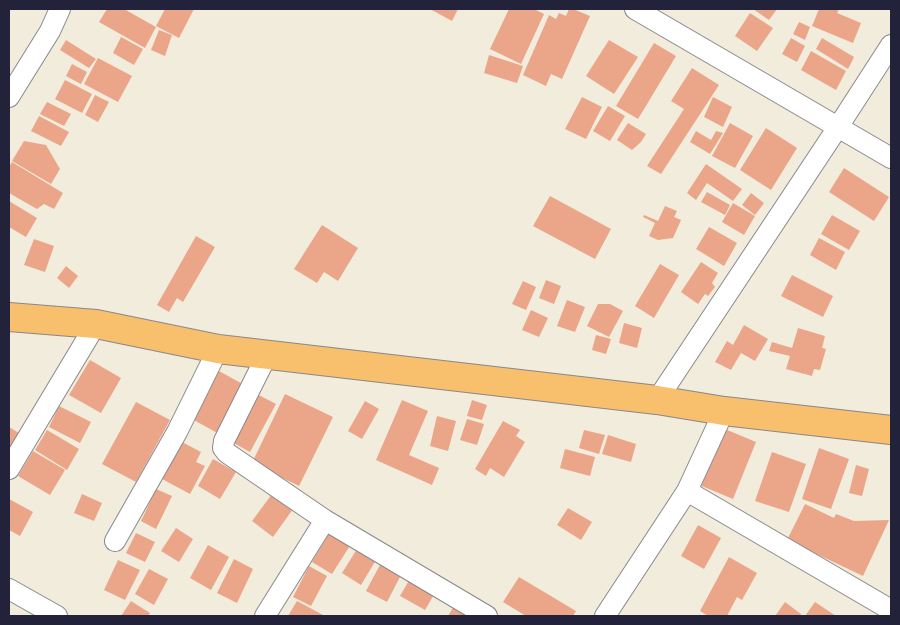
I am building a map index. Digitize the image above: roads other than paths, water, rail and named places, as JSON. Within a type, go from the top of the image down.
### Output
[{"type":"main road","points":[[9,317],[96,324],[218,350],[657,400],[724,411],[891,430]]},
{"type":"street","points":[[9,97],[50,31],[60,9]]},
{"type":"street","points":[[635,9],[891,158]]},
{"type":"street","points":[[657,400],[891,45]]},
{"type":"street","points":[[9,469],[96,324]]},
{"type":"street","points":[[116,541],[177,432],[218,350]]},
{"type":"street","points":[[267,355],[224,441],[223,448],[227,453],[325,520],[487,616]]},
{"type":"street","points":[[605,616],[687,490],[724,411]]},
{"type":"street","points":[[687,490],[891,610]]},
{"type":"street","points":[[265,616],[325,520]]},
{"type":"street","points":[[9,589],[57,616]]}]
